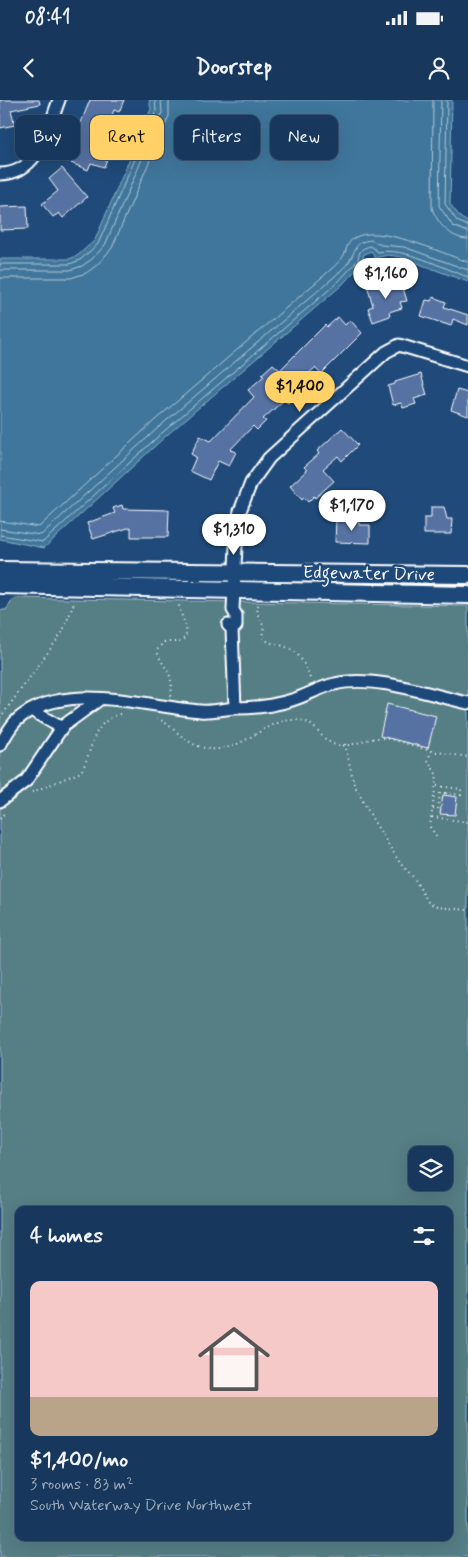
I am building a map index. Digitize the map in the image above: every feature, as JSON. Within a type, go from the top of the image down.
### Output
[{"type":"street","points":[[0,174],[20,170],[32,161],[40,148],[59,100]]},
{"type":"street","points":[[235,708],[232,630],[228,627],[228,615],[233,610],[235,541],[240,511],[251,483],[259,470],[386,352],[399,345],[468,366]]},
{"type":"street","name":"Edgewater Drive","points":[[0,570],[468,575]]},
{"type":"street","name":"Edgewater Drive","points":[[0,585],[468,595]]},
{"type":"street","points":[[0,745],[16,720],[39,705],[67,698],[100,699],[202,711],[265,707],[335,684],[352,682],[381,684],[468,703]]},
{"type":"street","points":[[0,801],[26,781],[62,728],[100,699]]},
{"type":"street","points":[[31,710],[62,728]]},
{"type":"path","points":[[0,718],[62,633],[75,601]]},
{"type":"path","points":[[170,706],[173,686],[170,674],[157,650],[164,642],[180,642],[185,638],[187,628],[179,612],[179,604]]},
{"type":"path","points":[[258,605],[258,613],[264,626],[262,637],[269,643],[291,650],[301,657],[315,692]]},
{"type":"path","points":[[31,792],[81,772],[86,764],[91,742],[107,718],[122,713],[131,713]]},
{"type":"path","points":[[152,716],[199,746],[232,747],[245,742],[257,732],[277,724],[297,720],[308,722],[329,742],[346,744],[380,738],[431,752],[468,757]]},
{"type":"path","points":[[346,744],[354,784],[373,820],[400,863],[414,878],[423,896],[428,902],[437,907],[468,910]]},
{"type":"path","points":[[431,752],[428,761],[438,775],[430,827],[436,837]]},
{"type":"path","points":[[433,809],[438,809],[440,793],[461,795],[461,789],[436,786]]},
{"type":"path","points":[[0,819],[12,806]]},
{"type":"path","points":[[432,817],[468,822]]},
{"type":"green space","points":[[14,598],[468,606],[468,1557],[0,1557],[0,610],[6,610]]},
{"type":"water","points":[[149,100],[452,100],[450,204],[461,218],[468,222],[468,282],[401,257],[388,255],[375,258],[371,251],[363,255],[364,261],[342,285],[167,435],[44,548],[0,539],[0,259],[69,259],[77,256],[95,240],[129,160],[164,160],[164,115],[148,115],[151,109]]},
{"type":"building","points":[[0,100],[39,100],[40,104],[11,110],[15,125],[0,128]]},
{"type":"building","points":[[90,100],[124,100],[119,112],[114,110],[112,115],[90,115],[90,160],[107,160],[104,167],[91,163],[88,170],[71,163],[72,160],[80,160],[80,125]]},
{"type":"building","points":[[62,168],[87,197],[63,218],[59,213],[53,217],[42,204],[58,191],[49,179]]},
{"type":"building","points":[[27,206],[28,229],[0,230],[0,207]]},
{"type":"building","points":[[401,281],[407,301],[400,302],[402,308],[389,312],[390,316],[373,322],[368,308],[373,306],[367,285],[378,282],[379,288]]},
{"type":"building","points":[[433,297],[446,302],[444,307],[468,315],[468,325],[453,319],[451,326],[421,316],[426,300],[431,301]]},
{"type":"building","points":[[338,317],[345,325],[350,320],[362,333],[321,374],[315,368],[296,385],[301,390],[299,393],[288,403],[284,400],[263,419],[266,421],[257,430],[253,426],[230,450],[236,452],[229,466],[218,461],[209,480],[190,471],[196,457],[191,454],[200,436],[211,441],[254,397],[248,390],[264,376],[262,374],[273,364],[280,370],[325,325],[327,327]]},
{"type":"building","points":[[421,374],[427,395],[414,399],[416,404],[403,408],[401,403],[393,405],[388,386]]},
{"type":"building","points":[[457,390],[468,393],[468,416],[451,410]]},
{"type":"building","points":[[342,428],[358,445],[342,461],[338,456],[323,469],[334,481],[315,498],[314,496],[308,502],[304,498],[302,500],[290,486],[307,470],[304,467],[319,454],[317,451]]},
{"type":"building","points":[[122,505],[123,509],[169,510],[168,537],[131,537],[131,527],[93,539],[87,523],[115,513],[113,508]]},
{"type":"building","points":[[431,507],[444,507],[447,519],[452,519],[451,534],[424,534],[424,518],[431,518]]},
{"type":"building","points":[[336,519],[359,519],[359,525],[370,525],[370,543],[335,542]]},
{"type":"building","points":[[387,704],[436,716],[428,748],[380,736]]},
{"type":"building","points":[[443,795],[457,797],[455,815],[440,814]]}]
